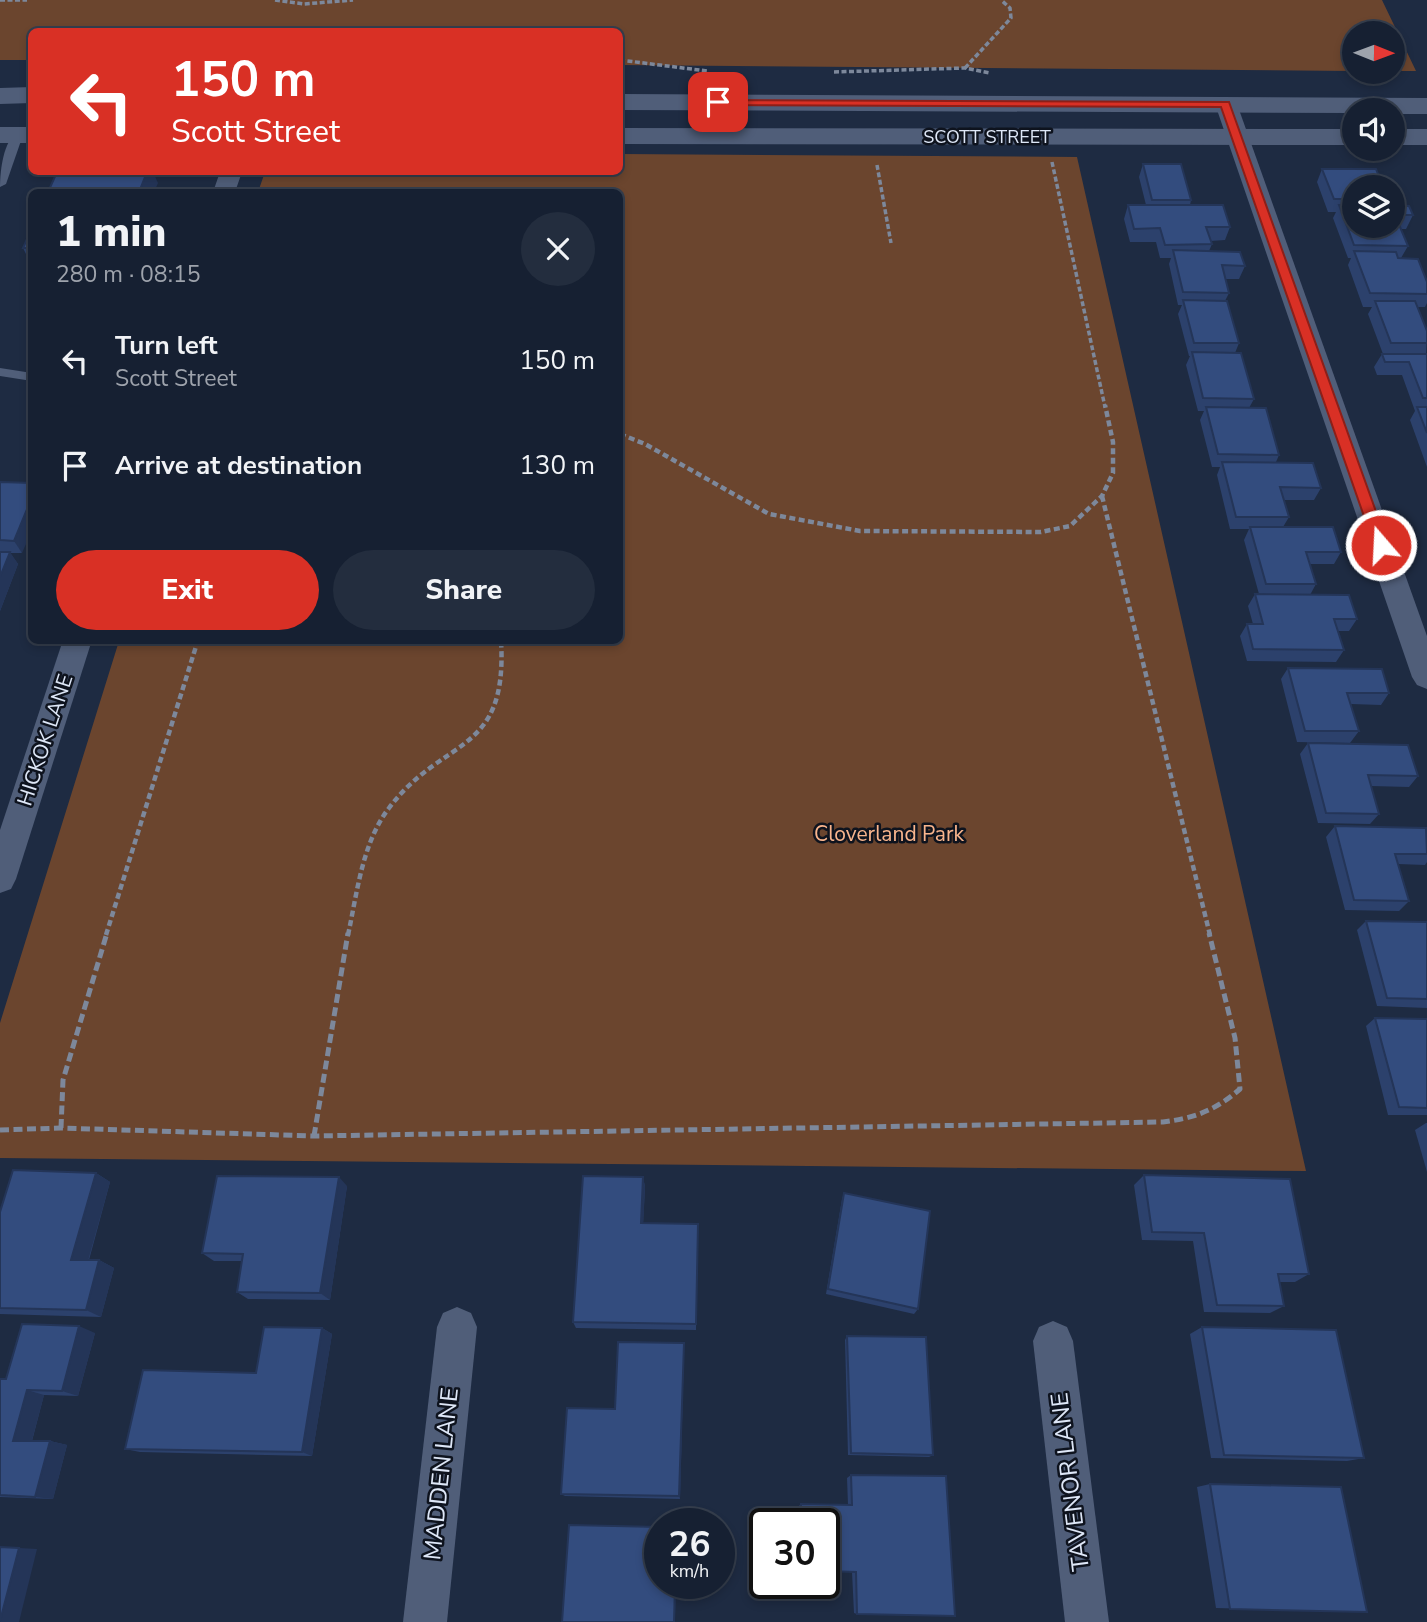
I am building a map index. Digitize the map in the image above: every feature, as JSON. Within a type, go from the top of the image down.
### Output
[{"type":"main road","points":[[0,96],[28,95]]},
{"type":"main road","name":"SCOTT STREET","points":[[623,102],[1427,106]]},
{"type":"main road","points":[[743,102],[744,136]]},
{"type":"main road","name":"SCOTT STREET","points":[[623,136],[1342,137]]},
{"type":"main road","points":[[1405,137],[1427,137]]},
{"type":"street","points":[[1226,104],[1427,677]]},
{"type":"street","name":"HICKOK LANE","points":[[0,879],[77,644]]},
{"type":"street","name":"MADDEN LANE","points":[[425,1622],[457,1327]]},
{"type":"street","name":"TAVENOR LANE","points":[[1053,1341],[1087,1622]]},
{"type":"lane","points":[[0,184],[17,135]]},
{"type":"lane","points":[[0,372],[28,376]]},
{"type":"path","points":[[0,0],[27,0]]},
{"type":"path","points":[[275,0],[289,4],[325,5],[353,0]]},
{"type":"path","points":[[965,68],[1011,18],[1010,8],[1001,0]]},
{"type":"path","points":[[872,137],[891,243]]},
{"type":"path","points":[[623,435],[645,444],[769,514],[814,525],[860,531],[1041,533],[1070,526],[1102,496],[1113,473],[1113,442],[1046,137]]},
{"type":"path","points":[[0,1130],[61,1128],[314,1136],[1163,1122],[1200,1118],[1221,1107],[1240,1089],[1235,1038],[1102,496]]},
{"type":"path","points":[[61,1128],[63,1080],[72,1042],[197,644]]},
{"type":"path","points":[[314,1136],[342,958],[360,880],[373,841],[388,810],[407,788],[476,733],[492,714],[501,685],[501,644]]},
{"type":"green space","points":[[0,0],[1382,0],[1392,21],[1342,21],[1342,71],[623,65],[623,28],[28,28],[28,60],[0,60]]},
{"type":"green space","points":[[1405,48],[1416,71],[1405,71]]},
{"type":"green space","name":"Cloverland Park","points":[[623,154],[1077,157],[1306,1171],[0,1158],[0,1023],[118,644],[623,644],[623,189],[259,189],[264,175],[623,175]]},
{"type":"building","points":[[1143,164],[1181,164],[1191,200],[1152,200]]},
{"type":"building","points":[[1322,169],[1376,169],[1378,175],[1342,175],[1342,199],[1334,199]]},
{"type":"building","points":[[56,175],[146,175],[140,189],[49,189]]},
{"type":"building","points":[[1128,205],[1223,205],[1230,227],[1206,227],[1212,244],[1165,245],[1160,228],[1134,229]]},
{"type":"building","points":[[1405,206],[1409,206],[1413,215],[1405,215]]},
{"type":"building","points":[[1351,238],[1405,238],[1408,246],[1354,245]]},
{"type":"building","points":[[1173,250],[1240,252],[1245,266],[1222,265],[1229,293],[1183,292]]},
{"type":"building","points":[[1354,251],[1396,252],[1398,258],[1418,259],[1427,282],[1427,294],[1370,293]]},
{"type":"building","points":[[1183,300],[1227,301],[1239,343],[1194,343]]},
{"type":"building","points":[[1375,301],[1415,301],[1427,331],[1427,343],[1391,343]]},
{"type":"building","points":[[1192,352],[1241,353],[1254,399],[1203,398]]},
{"type":"building","points":[[1382,354],[1427,354],[1427,398],[1423,398],[1409,362],[1385,362]]},
{"type":"building","points":[[1206,407],[1266,408],[1279,455],[1218,454]]},
{"type":"building","points":[[1417,407],[1427,407],[1427,433]]},
{"type":"building","points":[[1222,462],[1313,463],[1321,488],[1280,487],[1289,517],[1236,517]]},
{"type":"building","points":[[0,482],[28,483],[28,507],[14,541],[0,540]]},
{"type":"building","points":[[1250,527],[1333,527],[1341,552],[1306,552],[1316,584],[1266,584]]},
{"type":"building","points":[[0,552],[10,552],[0,577]]},
{"type":"building","points":[[1255,594],[1349,595],[1357,619],[1334,619],[1344,650],[1253,649],[1247,624],[1263,624]]},
{"type":"building","points":[[1288,668],[1382,669],[1389,693],[1347,693],[1359,731],[1305,731]]},
{"type":"building","points":[[1308,743],[1408,745],[1418,776],[1368,775],[1379,814],[1326,813]]},
{"type":"building","points":[[1335,826],[1426,828],[1427,854],[1395,854],[1409,901],[1354,900]]},
{"type":"building","points":[[1366,921],[1427,922],[1427,999],[1387,998]]},
{"type":"building","points":[[1375,1018],[1427,1019],[1427,1108],[1399,1107]]},
{"type":"building","points":[[13,1170],[96,1173],[71,1260],[99,1260],[86,1310],[0,1308],[0,1212]]},
{"type":"building","points":[[1144,1175],[1290,1179],[1309,1274],[1278,1274],[1284,1306],[1217,1305],[1204,1233],[1152,1232]]},
{"type":"building","points":[[217,1176],[339,1177],[320,1293],[237,1292],[243,1254],[202,1253]]},
{"type":"building","points":[[583,1176],[643,1177],[641,1223],[698,1224],[696,1324],[573,1322]]},
{"type":"building","points":[[844,1193],[930,1211],[918,1309],[828,1289]]},
{"type":"building","points":[[22,1324],[79,1326],[62,1391],[27,1390],[13,1441],[50,1441],[35,1497],[0,1495],[0,1379],[6,1379]]},
{"type":"building","points":[[264,1327],[322,1328],[302,1452],[125,1449],[143,1370],[256,1373]]},
{"type":"building","points":[[1202,1327],[1336,1330],[1364,1458],[1224,1455]]},
{"type":"building","points":[[847,1336],[926,1337],[933,1455],[851,1453]]},
{"type":"building","points":[[618,1342],[684,1343],[679,1496],[561,1494],[567,1408],[615,1409]]},
{"type":"building","points":[[851,1475],[946,1476],[955,1616],[857,1614],[856,1572],[840,1572],[840,1508],[801,1508],[801,1504],[852,1505]]},
{"type":"building","points":[[1210,1484],[1341,1487],[1367,1612],[1230,1609]]},
{"type":"building","points":[[569,1525],[644,1527],[644,1599],[675,1599],[674,1622],[562,1622]]},
{"type":"building","points":[[0,1547],[19,1548],[0,1621]]},
{"type":"route","points":[[718,102],[1226,104],[1381,545]]}]
